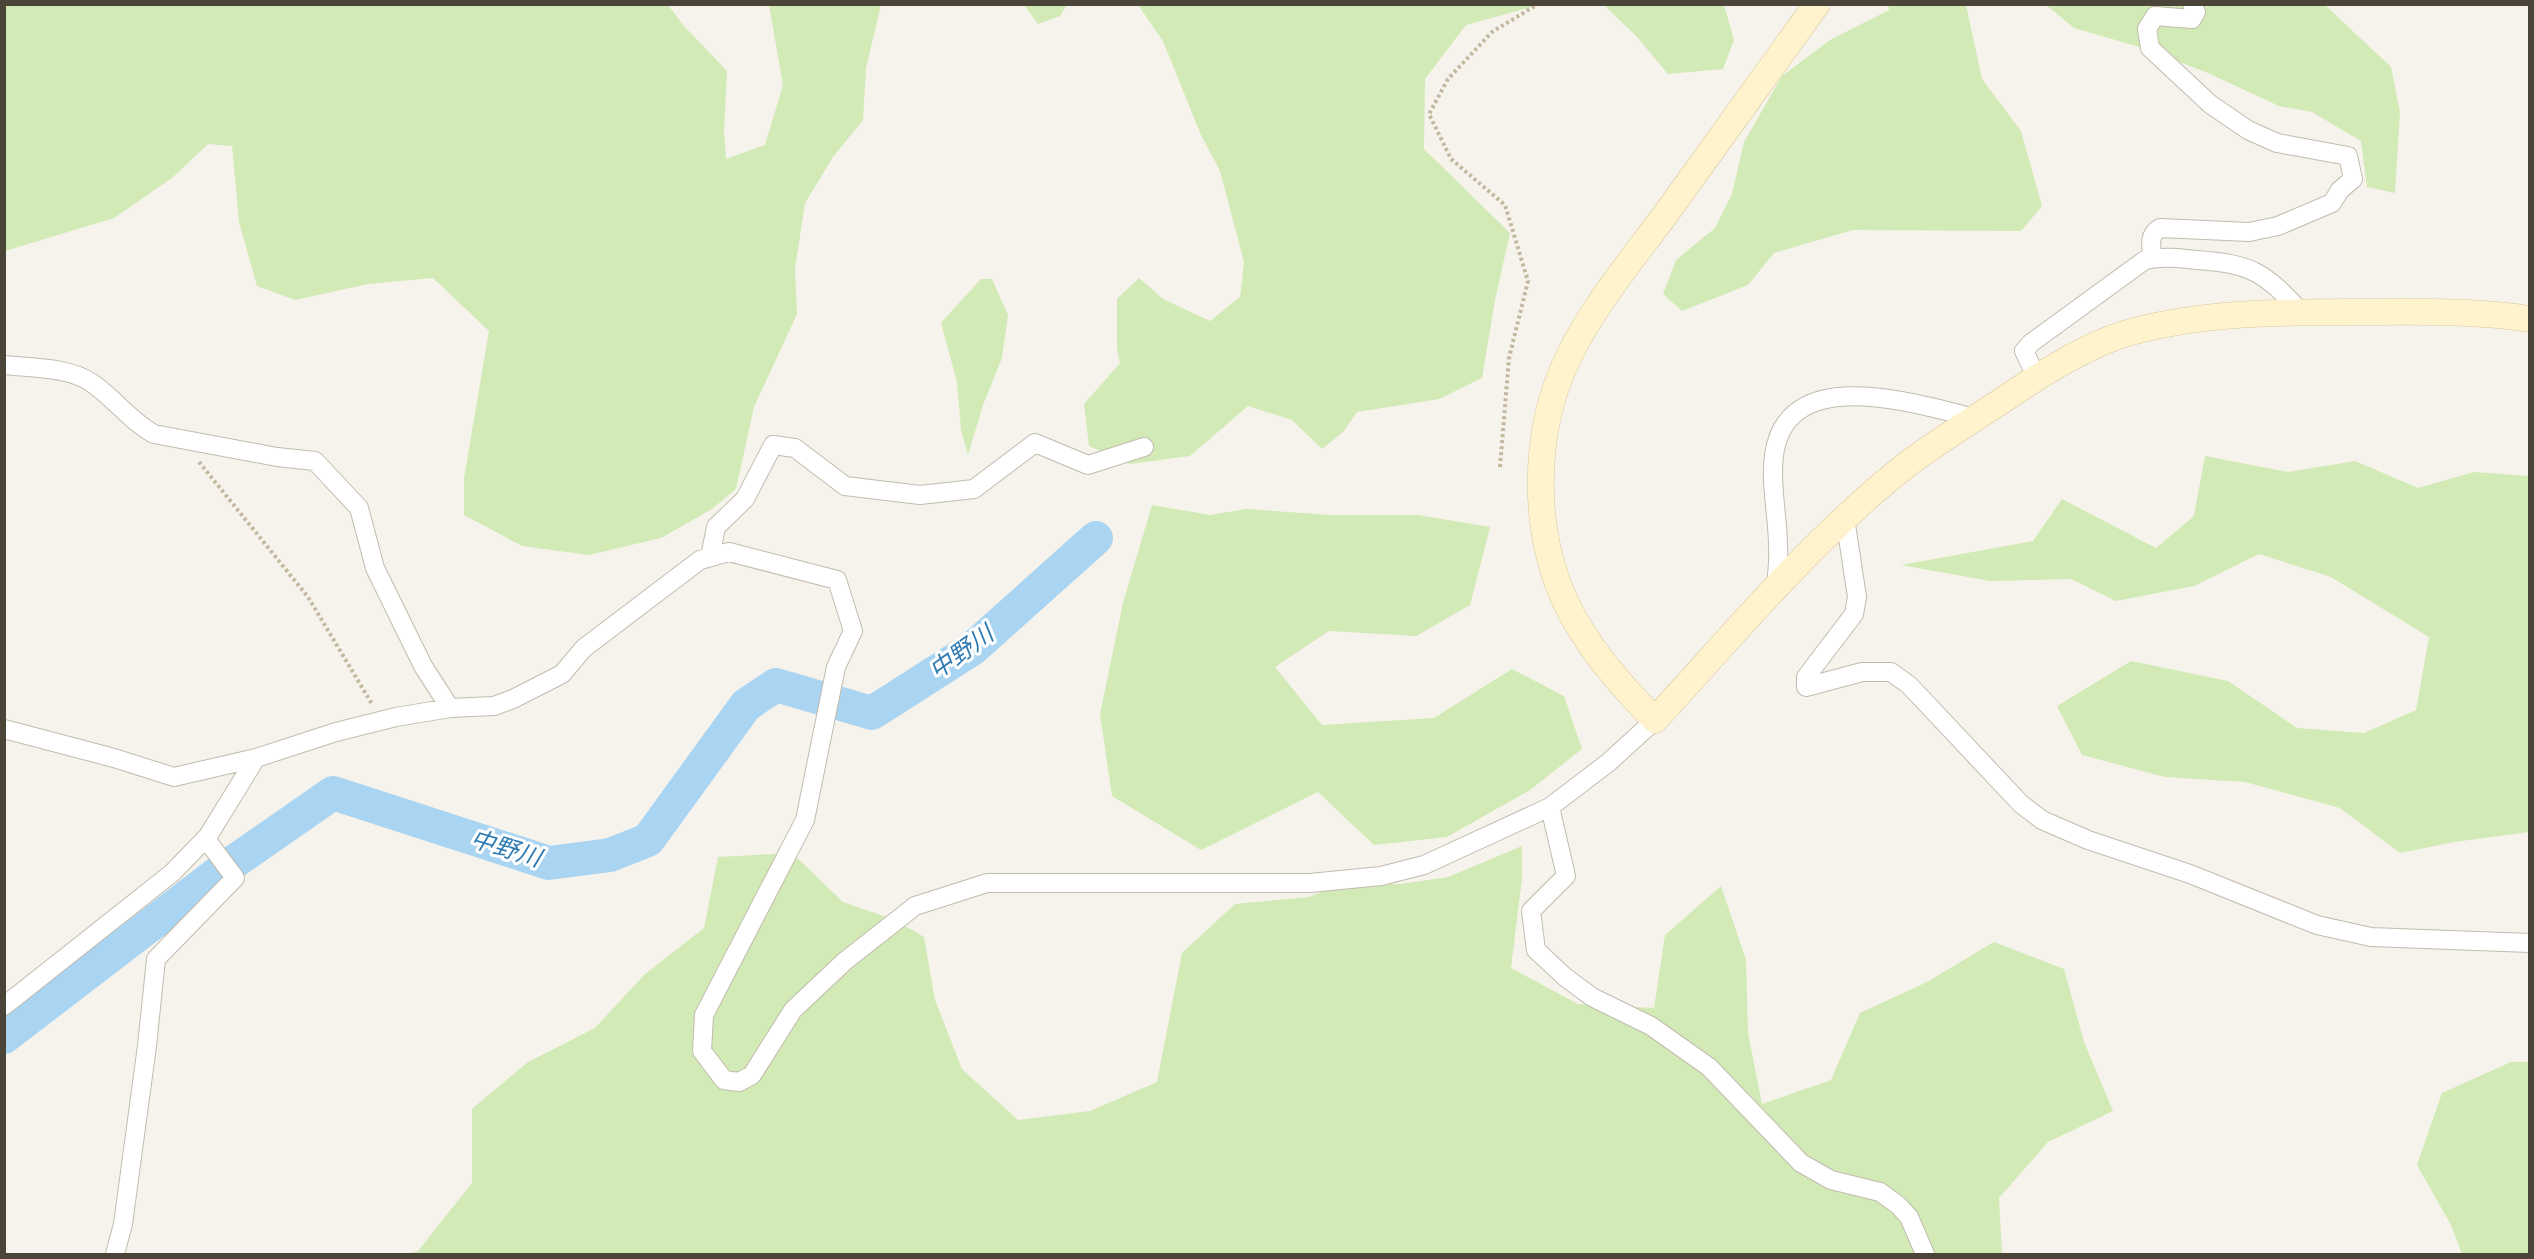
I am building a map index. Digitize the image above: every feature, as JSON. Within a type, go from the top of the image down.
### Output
[{"type":"street","points":[[1655,720],[1638,703],[1588,640],[1559,586],[1550,555],[1543,513],[1543,440],[1568,358],[1591,318],[1817,4]]},
{"type":"street","points":[[2154,258],[2151,241],[2155,231],[2160,228],[2250,232],[2278,226],[2332,204],[2340,190],[2353,179],[2348,156],[2277,143],[2248,130],[2210,104],[2150,48],[2147,29],[2155,15],[2192,19],[2196,12],[2192,4]]},
{"type":"street","points":[[2037,378],[2024,351],[2031,343],[2085,306],[2131,268],[2154,258],[2239,264],[2274,283],[2301,312]]},
{"type":"street","points":[[4,729],[114,758],[174,777],[256,758],[336,732],[381,721],[450,708],[494,706],[513,699],[562,674],[584,648],[700,560],[710,557],[729,552],[837,580],[853,631],[834,678],[805,820],[704,1015],[702,1051],[724,1080],[739,1082],[752,1075],[793,1010],[845,961],[915,906],[948,894],[987,883],[1310,883],[1381,876],[1424,865],[1550,807],[1609,762],[1655,720],[1776,587],[1845,518],[1896,473],[2037,378],[2086,351],[2129,333],[2206,317],[2301,312],[2498,314],[2529,319]]},
{"type":"street","points":[[4,365],[62,372],[91,382],[143,428],[154,434],[277,457],[315,461],[359,508],[375,568],[423,666],[450,708]]},
{"type":"street","points":[[1776,587],[1778,546],[1773,490],[1774,453],[1779,437],[1793,416],[1809,406],[1846,394],[1870,395],[1975,418]]},
{"type":"street","points":[[710,557],[716,527],[745,499],[773,445],[795,448],[845,486],[920,495],[974,489],[1035,443],[1088,465],[1144,447]]},
{"type":"street","points":[[1845,518],[1857,597],[1854,614],[1806,677],[1806,687],[1862,672],[1891,672],[1909,685],[2021,804],[2042,820],[2088,840],[2190,874],[2317,925],[2371,937],[2529,943]]},
{"type":"street","points":[[4,1006],[172,873],[206,838],[256,758]]},
{"type":"street","points":[[1550,807],[1566,876],[1530,911],[1536,950],[1565,977],[1592,997],[1652,1026],[1709,1068],[1801,1163],[1831,1180],[1880,1192],[1898,1204],[1909,1217],[1925,1254]]},
{"type":"street","points":[[115,1254],[123,1224],[147,1046],[156,959],[235,878],[206,838]]},
{"type":"path","points":[[1500,467],[1509,358],[1528,281],[1505,205],[1451,159],[1429,114],[1448,79],[1492,32],[1538,4]]},
{"type":"path","points":[[193,458],[202,463],[308,597],[381,721]]},
{"type":"green space","points":[[5,4],[668,5],[684,26],[727,71],[724,133],[726,159],[765,145],[783,85],[769,5],[881,5],[866,68],[863,120],[833,157],[805,203],[795,269],[797,314],[754,407],[736,489],[712,509],[661,538],[589,555],[522,546],[464,515],[464,478],[489,331],[433,278],[368,284],[295,300],[257,286],[239,222],[232,146],[208,144],[172,178],[114,218],[5,251]]},
{"type":"green space","points":[[1024,5],[1067,5],[1060,16],[1038,24]]},
{"type":"green space","points":[[1138,5],[1539,5],[1466,25],[1425,79],[1424,149],[1510,233],[1495,300],[1482,378],[1439,399],[1357,412],[1344,431],[1322,449],[1292,420],[1248,406],[1190,456],[1130,464],[1089,446],[1084,404],[1120,363],[1117,349],[1117,299],[1139,278],[1163,299],[1210,321],[1240,297],[1244,262],[1220,171],[1201,135],[1163,41]]},
{"type":"green space","points":[[1604,5],[1724,5],[1734,40],[1723,69],[1668,74],[1638,38]]},
{"type":"green space","points":[[1888,5],[1966,5],[1982,79],[2021,131],[2042,206],[2021,231],[1853,230],[1774,253],[1748,285],[1682,311],[1663,294],[1676,260],[1715,228],[1732,194],[1744,142],[1782,76],[1830,40],[1889,10]]},
{"type":"green space","points":[[2046,5],[2325,5],[2391,67],[2400,112],[2395,193],[2367,187],[2361,141],[2312,112],[2279,106],[2208,73],[2143,48],[2074,28]]},
{"type":"green space","points":[[981,279],[992,279],[1008,315],[1002,358],[983,405],[968,455],[961,430],[957,382],[941,323]]},
{"type":"green space","points":[[2205,456],[2288,472],[2355,461],[2418,488],[2474,472],[2529,476],[2529,832],[2454,842],[2400,853],[2340,808],[2245,782],[2165,777],[2082,755],[2057,706],[2131,661],[2228,681],[2297,728],[2364,733],[2416,710],[2429,637],[2331,577],[2259,554],[2194,586],[2116,601],[2071,579],[1990,581],[1901,565],[2033,541],[2062,499],[2156,548],[2194,516]]},
{"type":"green space","points":[[1152,505],[1210,515],[1246,509],[1331,515],[1418,515],[1490,527],[1470,605],[1416,636],[1329,631],[1275,667],[1322,725],[1434,718],[1512,669],[1564,696],[1582,749],[1530,790],[1447,837],[1374,845],[1318,792],[1201,850],[1112,796],[1100,714],[1123,603]]},
{"type":"green space","points":[[1522,846],[1522,879],[1511,968],[1578,1004],[1654,1008],[1665,935],[1721,886],[1746,960],[1748,1033],[1762,1104],[1831,1080],[1860,1013],[1927,982],[1994,942],[2064,969],[2084,1042],[2113,1111],[2048,1142],[1999,1198],[2002,1254],[405,1254],[418,1251],[472,1183],[472,1109],[528,1062],[595,1028],[644,975],[704,928],[718,857],[792,853],[843,902],[895,920],[924,937],[935,1000],[962,1069],[1018,1120],[1090,1111],[1157,1082],[1182,953],[1235,904],[1309,897],[1340,884],[1401,884],[1448,877]]},
{"type":"green space","points":[[2511,1062],[2529,1062],[2529,1254],[2462,1254],[2451,1225],[2417,1165],[2442,1093]]},
{"type":"waterway","name":"中野川","points":[[4,1037],[218,873],[333,793],[549,863],[610,855],[648,840],[746,705],[776,685],[872,713],[972,649],[1096,538]]}]
